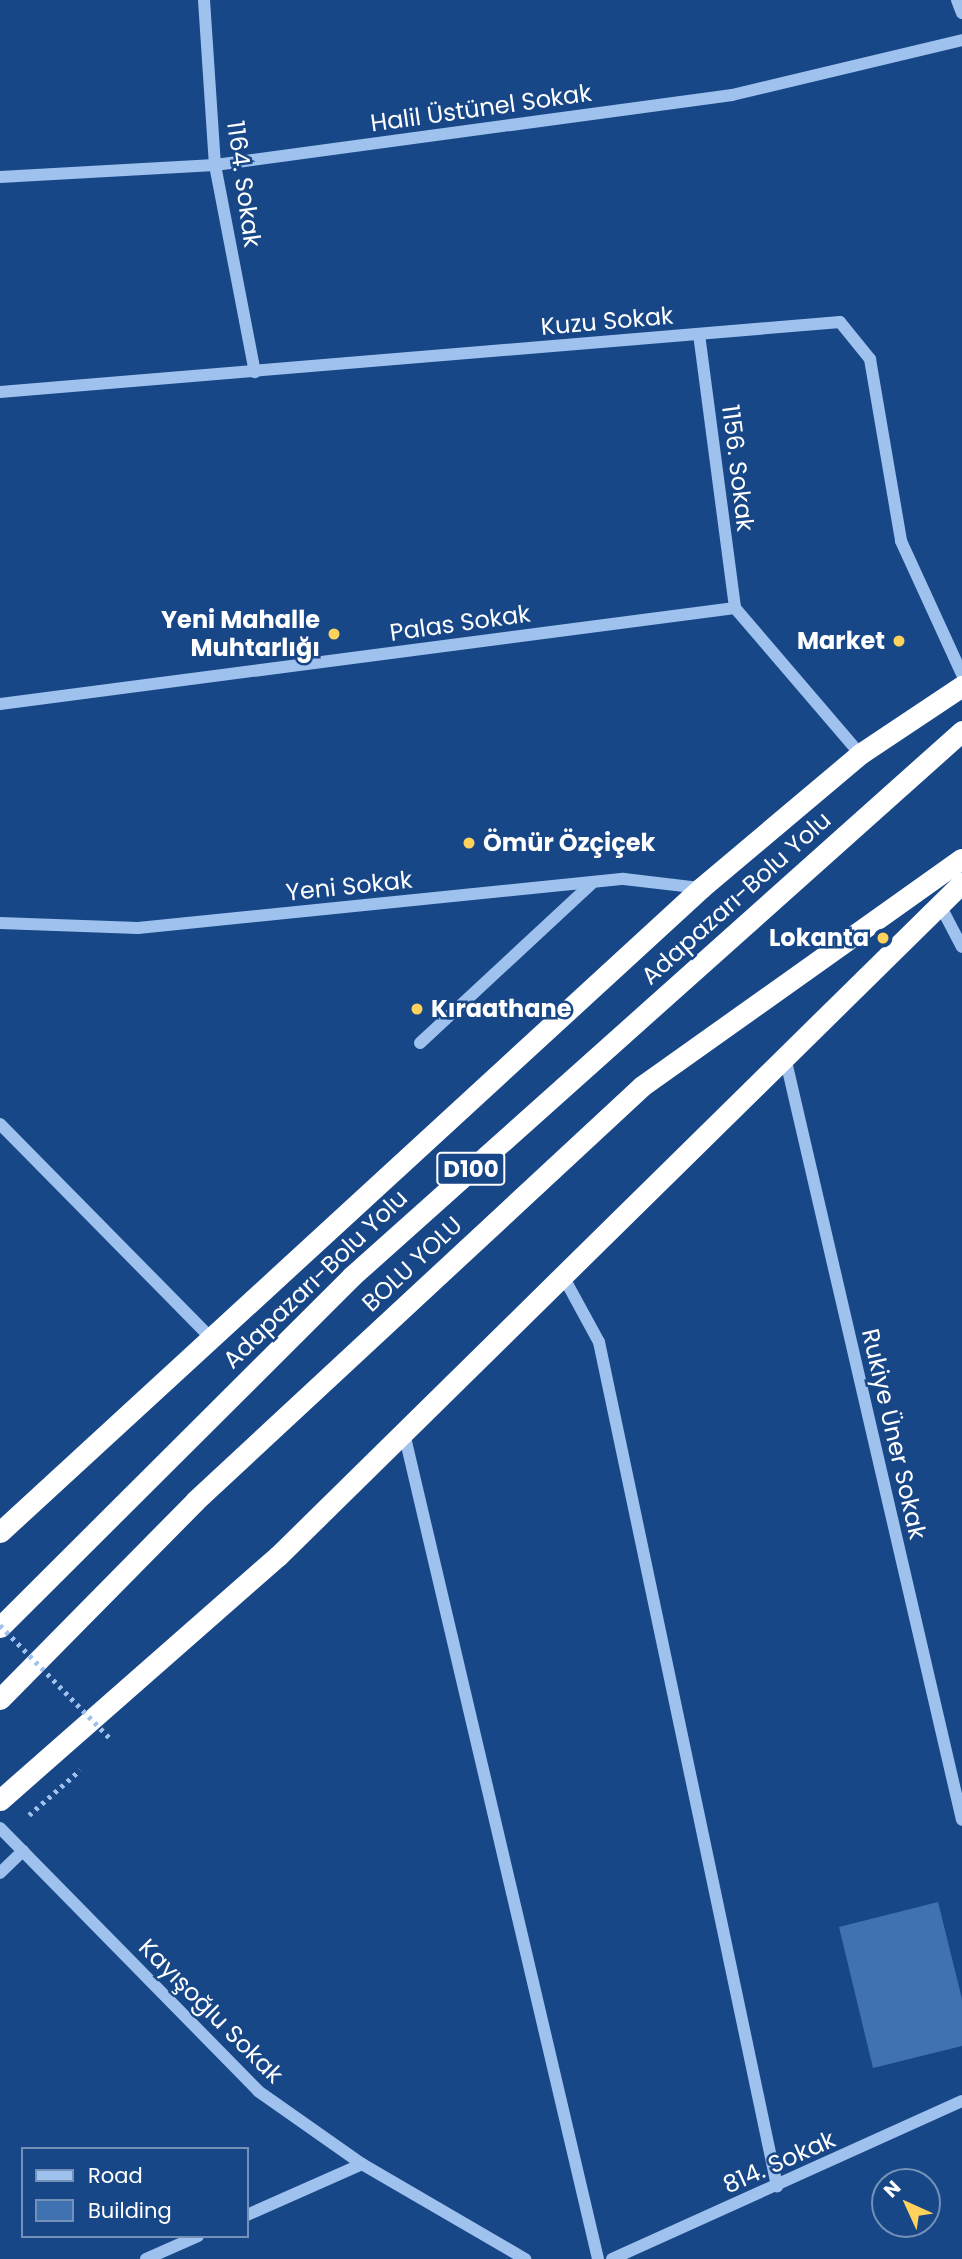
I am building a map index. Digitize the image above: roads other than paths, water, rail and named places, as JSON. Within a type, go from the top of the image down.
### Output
[{"type":"highway","points":[[0,1532],[209,1336],[702,888],[860,754],[962,686]]},
{"type":"highway","name":"Adapazarı-Bolu Yolu","points":[[0,1626],[352,1276],[962,731]]},
{"type":"highway","name":"BOLU YOLU","points":[[0,1699],[195,1502],[642,1086],[962,859]]},
{"type":"highway","points":[[0,1800],[278,1556],[962,883]]},
{"type":"street","name":"1164. Sokak","points":[[204,0],[215,165],[255,372]]},
{"type":"street","points":[[957,0],[962,13]]},
{"type":"street","name":"Halil Üstünel Sokak","points":[[0,177],[215,165],[732,95],[962,40]]},
{"type":"street","name":"Kuzu Sokak","points":[[0,392],[841,322],[870,359],[901,541],[962,674]]},
{"type":"street","name":"1156. Sokak","points":[[699,334],[734,608]]},
{"type":"street","points":[[734,608],[860,754]]},
{"type":"street","name":"Palas Sokak","points":[[0,705],[734,608]]},
{"type":"street","name":"Yeni Sokak","points":[[0,923],[138,929],[624,879],[702,888]]},
{"type":"street","points":[[420,1043],[593,882]]},
{"type":"street","points":[[940,905],[962,947]]},
{"type":"street","name":"Rukiye Üner Sokak","points":[[785,1057],[962,1819]]},
{"type":"street","points":[[0,1124],[209,1336]]},
{"type":"street","points":[[563,1276],[599,1342],[777,2186]]},
{"type":"street","points":[[404,1433],[598,2259]]},
{"type":"street","name":"Kayışoğlu Sokak","points":[[0,1828],[258,2091],[362,2164],[525,2259]]},
{"type":"street","points":[[0,1873],[23,1851]]},
{"type":"street","name":"814. Sokak","points":[[612,2259],[962,2101]]},
{"type":"street","points":[[248,2215],[362,2164]]},
{"type":"street","points":[[146,2259],[193,2238]]},
{"type":"place","name":"Yeni Mahalle Muhtarlığı","points":[[334,634]]},
{"type":"place","name":"Market","points":[[899,641]]},
{"type":"place","name":"Ömür Özçiçek","points":[[469,843]]},
{"type":"place","name":"Lokanta","points":[[883,938]]},
{"type":"place","name":"Kıraathane","points":[[417,1009]]}]
